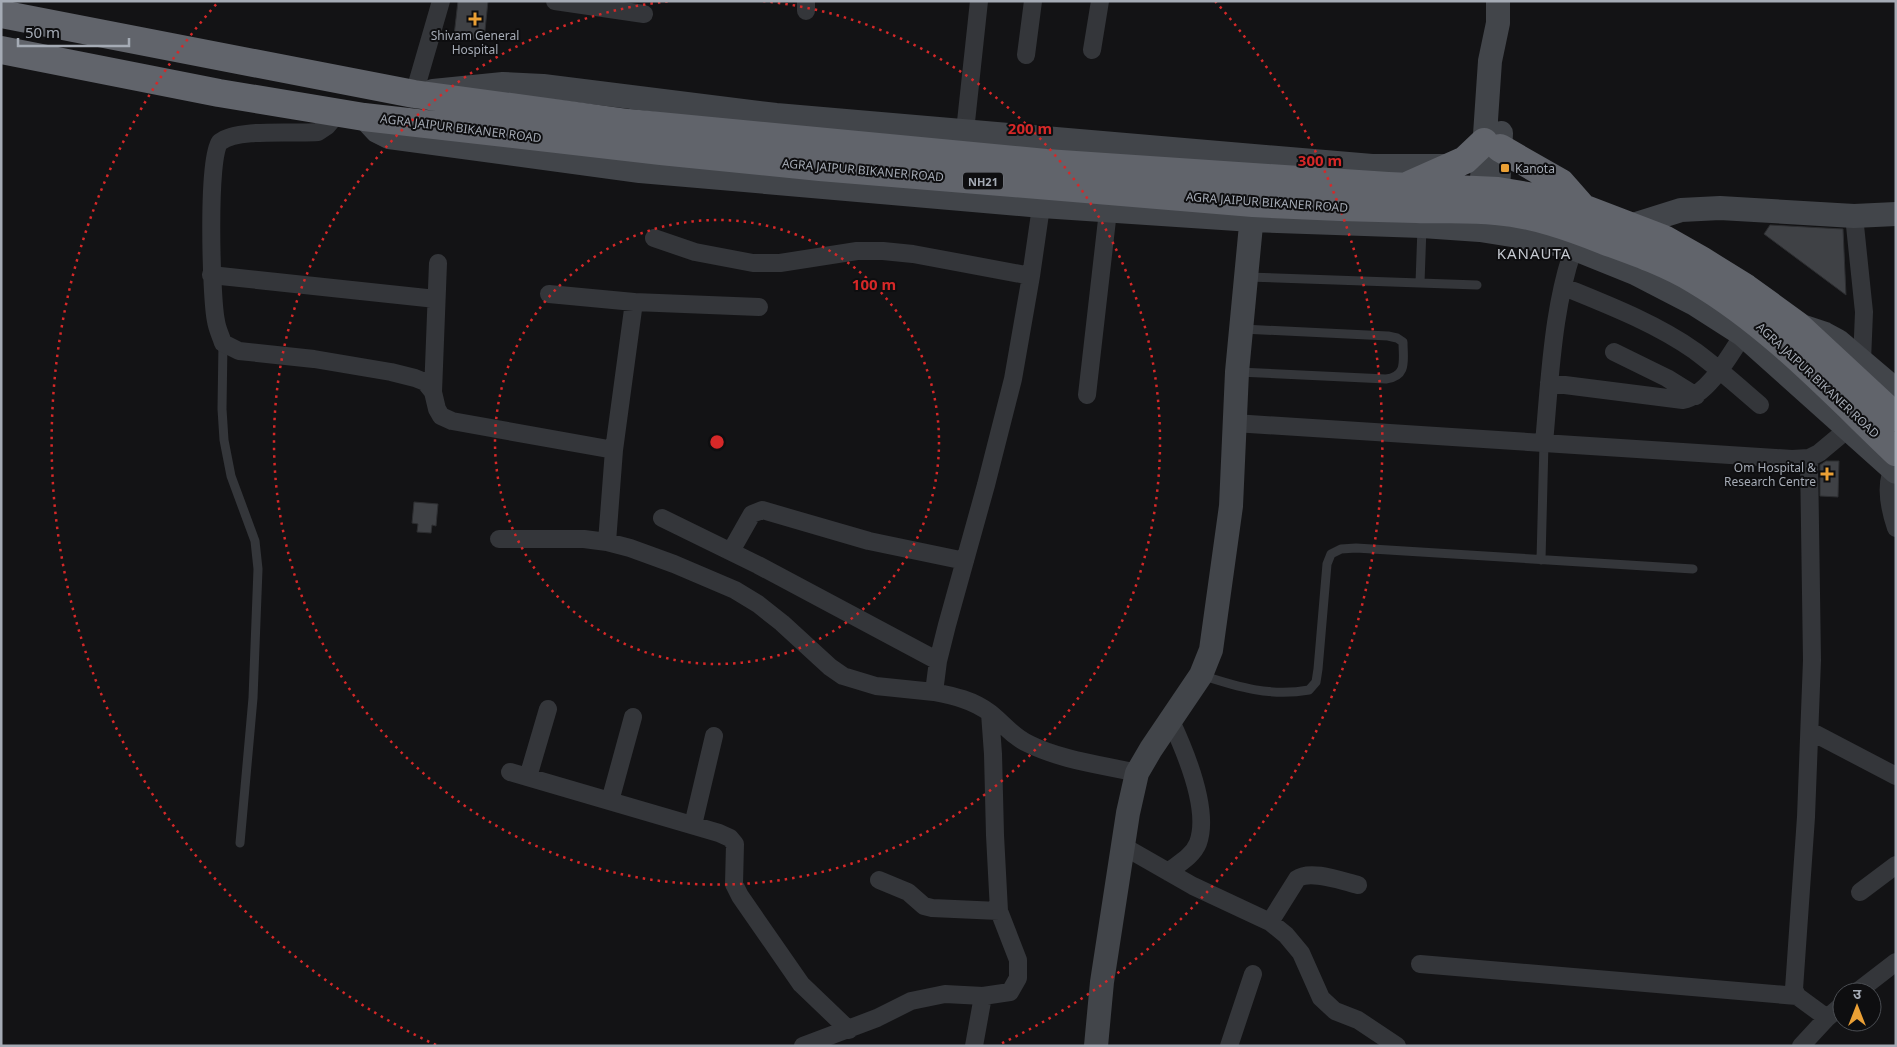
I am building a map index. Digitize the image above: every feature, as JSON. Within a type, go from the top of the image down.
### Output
[{"type":"highway","name":"AGRA JAIPUR BIKANER ROAD","points":[[3,10],[414,94],[628,123],[1046,163],[1405,186],[1488,211],[1579,229],[1650,258],[1694,279],[1731,303],[1787,348],[1895,464]]},
{"type":"highway","name":"AGRA JAIPUR BIKANER ROAD","points":[[1,50],[209,91],[351,115],[642,149],[820,167],[1043,196],[1252,212],[1324,207],[1488,211]]},
{"type":"highway","points":[[1405,186],[1465,160],[1492,145],[1561,183],[1579,229]]},
{"type":"highway","name":"AGRA JAIPUR BIKANER ROAD","points":[[1579,229],[1630,226],[1664,239],[1701,260],[1746,288],[1797,325],[1896,417]]},
{"type":"street","points":[[440,1],[414,94],[503,84],[543,86],[776,115],[964,132],[1372,166],[1450,166]]},
{"type":"street","points":[[555,1],[644,14]]},
{"type":"street","points":[[964,132],[980,1]]},
{"type":"street","points":[[1026,55],[1033,1]]},
{"type":"street","points":[[1092,50],[1100,1]]},
{"type":"street","points":[[1488,211],[1492,145],[1490,61],[1498,12]]},
{"type":"street","points":[[351,115],[318,132],[246,133],[218,143],[215,151],[214,168],[211,275],[216,322],[223,343],[239,351],[314,359],[391,372],[425,382],[433,392]]},
{"type":"street","points":[[934,692],[938,661],[1010,388],[1031,276],[1043,196],[1108,211],[1252,212],[1422,226],[1488,211],[1579,229],[1635,273],[1693,303],[1743,335],[1848,428],[1895,464],[1889,496],[1896,528]]},
{"type":"street","points":[[1630,226],[1681,210],[1720,208],[1854,216],[1896,214]]},
{"type":"street","points":[[1087,395],[1108,211]]},
{"type":"street","points":[[1096,1046],[1102,982],[1128,813],[1137,773],[1201,675],[1211,650],[1231,506],[1236,372],[1252,212]]},
{"type":"street","points":[[1854,216],[1864,312],[1862,361]]},
{"type":"street","points":[[1544,443],[1553,345],[1564,287],[1579,229]]},
{"type":"street","points":[[654,238],[695,252],[753,263],[780,263],[857,251],[883,251],[913,254],[1031,276]]},
{"type":"street","points":[[438,263],[433,392],[437,409],[441,416],[452,421],[614,450]]},
{"type":"street","points":[[211,275],[436,299]]},
{"type":"street","points":[[1564,287],[1661,331],[1694,351],[1760,405]]},
{"type":"street","points":[[548,294],[634,302],[759,307]]},
{"type":"street","points":[[607,542],[614,450],[634,302]]},
{"type":"street","points":[[1797,325],[1825,334],[1838,341],[1896,390]]},
{"type":"street","points":[[1549,383],[1683,400],[1696,396],[1719,370],[1743,335]]},
{"type":"street","points":[[1614,352],[1667,378],[1696,396]]},
{"type":"street","points":[[1234,423],[1792,459],[1809,458],[1820,453],[1848,428]]},
{"type":"street","points":[[1796,996],[1794,989],[1810,731],[1812,650],[1809,458]]},
{"type":"street","points":[[731,551],[752,514],[762,510],[869,541],[965,561]]},
{"type":"street","points":[[662,518],[731,551],[938,661]]},
{"type":"street","points":[[499,539],[571,539],[607,542],[674,564],[735,590],[758,604],[782,623],[830,667],[843,676],[876,686],[934,692],[966,698],[990,713],[1009,732],[1029,744],[1053,754],[1137,773]]},
{"type":"street","points":[[528,777],[548,709]]},
{"type":"street","points":[[803,1046],[849,1030],[911,1000],[945,994],[984,996],[1010,992],[1018,978],[1018,960],[999,911],[990,713]]},
{"type":"street","points":[[610,801],[633,717]]},
{"type":"street","points":[[1168,872],[1192,853],[1198,843],[1200,815],[1199,800],[1190,766],[1171,721]]},
{"type":"street","points":[[1810,731],[1896,776]]},
{"type":"street","points":[[693,826],[714,736]]},
{"type":"street","points":[[510,772],[730,838],[736,844],[734,884],[740,896],[801,984],[849,1030]]},
{"type":"street","points":[[1123,846],[1193,886],[1270,922],[1286,935],[1301,953],[1321,998],[1335,1011],[1358,1020],[1397,1046]]},
{"type":"street","points":[[1860,892],[1896,866]]},
{"type":"street","points":[[1270,922],[1297,879],[1302,875],[1311,874],[1358,885]]},
{"type":"street","points":[[879,880],[908,892],[924,906],[999,911]]},
{"type":"street","points":[[1870,982],[1896,962]]},
{"type":"street","points":[[1420,964],[1796,996],[1827,1018]]},
{"type":"street","points":[[1229,1046],[1253,974]]},
{"type":"street","points":[[974,1046],[984,996]]},
{"type":"street","points":[[1810,1044],[1827,1018],[1832,1014]]},
{"type":"lane","points":[[1420,283],[1422,226]]},
{"type":"lane","points":[[1246,277],[1477,285]]},
{"type":"lane","points":[[1236,372],[1386,380],[1395,378],[1401,372],[1404,364],[1403,342],[1388,336],[1240,329]]},
{"type":"lane","points":[[223,343],[222,409],[224,440],[231,476],[255,541],[258,569],[253,698],[240,843]]},
{"type":"lane","points":[[1541,560],[1544,443]]},
{"type":"lane","points":[[1201,675],[1246,689],[1267,692],[1294,693],[1309,690],[1316,682],[1327,564],[1331,554],[1341,549],[1693,569]]},
{"type":"building","points":[[458,1],[488,1],[484,40],[454,36]]},
{"type":"building","points":[[1770,225],[1843,229],[1846,295],[1764,234]]},
{"type":"building","points":[[1826,461],[1839,461],[1838,497],[1820,496],[1820,465]]},
{"type":"building","points":[[414,502],[438,504],[436,526],[432,525],[431,533],[417,532],[418,524],[412,523]]},
{"type":"place","name":"Shivam General Hospital","points":[[475,19]]},
{"type":"place","name":"Kanota","points":[[1505,168]]},
{"type":"place","name":"Om Hospital & Research Centre","points":[[1827,474]]},
{"type":"district","name":"KANAUTA","points":[[1534,253]]}]
